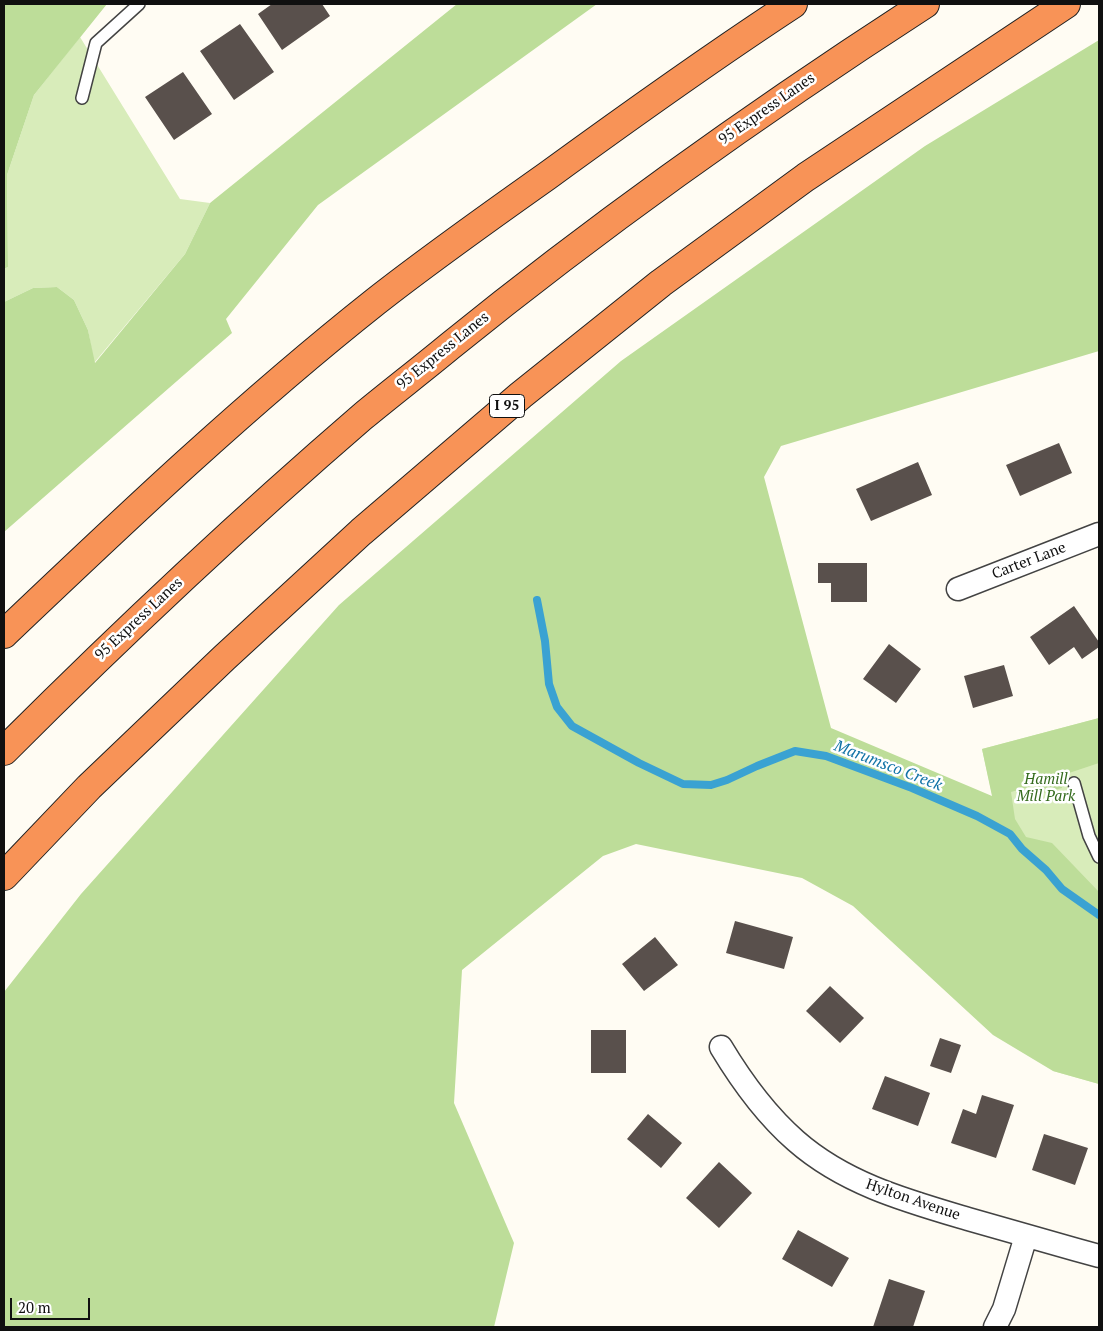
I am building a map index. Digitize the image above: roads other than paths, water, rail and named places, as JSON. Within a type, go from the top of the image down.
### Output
[{"type":"highway","points":[[4,634],[108,535],[249,407],[374,303],[697,68],[792,4]]},
{"type":"highway","name":"95 Express Lanes","points":[[4,751],[84,671],[225,538],[364,416],[503,303],[662,182],[830,65],[925,4]]},
{"type":"highway","name":"I 95","points":[[4,876],[89,788],[224,658],[361,532],[521,395],[661,283],[806,177],[1066,4]]},
{"type":"street","name":"Carter Lane","points":[[958,589],[1099,534]]},
{"type":"street","name":"Hylton Avenue","points":[[721,1046],[739,1077],[766,1111],[797,1142],[833,1168],[871,1188],[904,1200],[1099,1256]]},
{"type":"street","points":[[995,1327],[1004,1309],[1026,1236]]},
{"type":"lane","points":[[82,98],[96,43],[139,4]]},
{"type":"lane","points":[[1074,783],[1089,836],[1099,857]]},
{"type":"waterway","name":"Marumsco Creek","points":[[537,600],[545,641],[549,684],[557,707],[572,726],[639,763],[683,784],[711,785],[795,751],[826,756],[912,788],[977,816],[1010,834],[1022,849],[1046,870],[1062,889],[1099,915]]},
{"type":"park label","name":"Hamill Mill Park","points":[[1046,788]]}]
